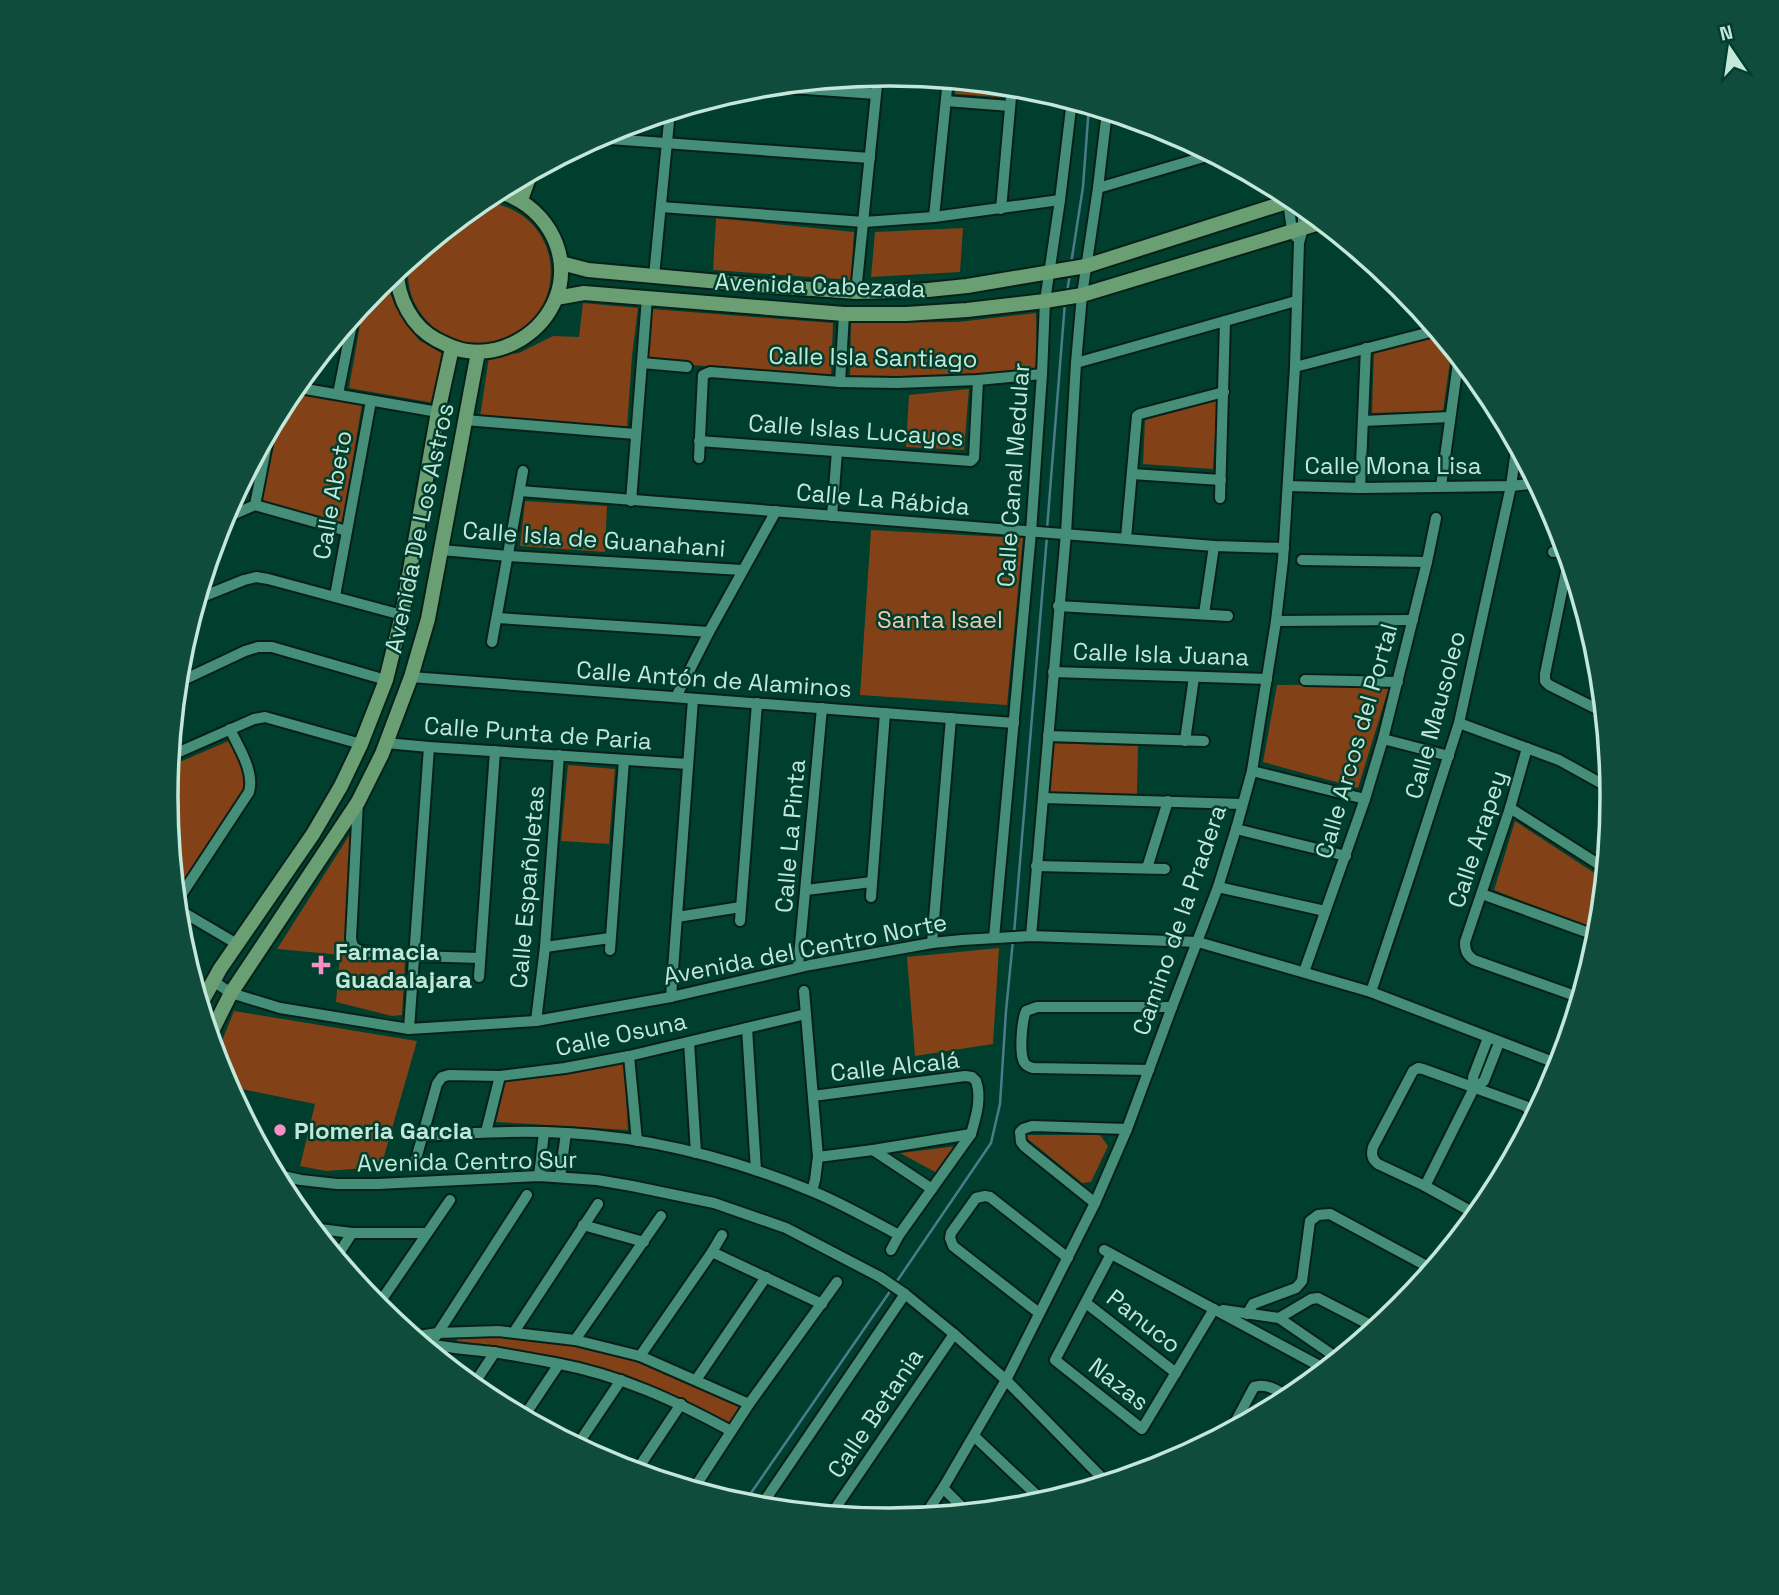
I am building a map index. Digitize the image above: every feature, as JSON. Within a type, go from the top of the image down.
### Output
[{"type":"main road","points":[[521,200],[526,186]]},
{"type":"main road","points":[[398,283],[401,297],[412,319],[430,337],[452,348],[478,352],[503,349],[526,337],[544,320],[556,298],[561,263],[557,244],[548,227],[536,212],[521,200],[510,196]]},
{"type":"main road","name":"Avenida Cabezada","points":[[561,263],[582,269],[741,284],[856,292],[928,290],[1083,266],[1278,202]]},
{"type":"main road","name":"Avenida Cabezada","points":[[556,298],[581,292],[844,314],[967,310],[1078,296],[1298,234],[1314,227]]},
{"type":"main road","name":"Avenida De Los Astros","points":[[206,995],[237,944],[313,834],[341,786],[386,680],[402,615],[452,348]]},
{"type":"main road","name":"Avenida De Los Astros","points":[[215,1024],[231,993],[358,802],[386,743],[411,677],[428,619],[478,352]]},
{"type":"main road","points":[[395,643],[420,648]]},
{"type":"street","points":[[856,292],[877,86]]},
{"type":"street","points":[[934,217],[947,88]]},
{"type":"street","points":[[817,90],[876,94]]},
{"type":"street","points":[[1001,209],[1011,96]]},
{"type":"street","points":[[946,101],[1010,106]]},
{"type":"street","name":"Calle Canal Medular","points":[[998,937],[1014,723],[1035,532],[1042,374],[1071,109]]},
{"type":"street","points":[[1027,936],[1048,736],[1076,363],[1078,296],[1098,188],[1106,120]]},
{"type":"street","points":[[654,276],[669,121]]},
{"type":"street","points":[[618,140],[870,159]]},
{"type":"street","points":[[1098,188],[1201,158]]},
{"type":"street","points":[[661,207],[864,222],[934,217],[1060,200]]},
{"type":"street","name":"Camino de la Pradera","points":[[1293,212],[1298,234]]},
{"type":"street","name":"Camino de la Pradera","points":[[930,1508],[1006,1380],[1095,1203],[1127,1129],[1219,887],[1236,830],[1252,771],[1276,621],[1284,548],[1301,217]]},
{"type":"street","points":[[631,500],[647,298]]},
{"type":"street","points":[[1076,363],[1296,301]]},
{"type":"street","points":[[840,382],[844,314]]},
{"type":"street","points":[[1220,498],[1225,321]]},
{"type":"street","points":[[1295,367],[1429,332]]},
{"type":"street","points":[[338,394],[350,333]]},
{"type":"street","points":[[1360,488],[1366,348]]},
{"type":"street","points":[[642,363],[687,367]]},
{"type":"street","points":[[1441,486],[1458,369]]},
{"type":"street","name":"Calle Isla Santiago","points":[[699,441],[703,375],[710,372],[840,382],[897,383],[1042,374]]},
{"type":"street","name":"Calle Islas Lucayos","points":[[699,441],[973,460],[978,380]]},
{"type":"street","points":[[307,389],[438,412]]},
{"type":"street","points":[[1126,538],[1138,415],[1224,392]]},
{"type":"street","name":"Calle Abeto","points":[[335,596],[371,401]]},
{"type":"street","points":[[1363,421],[1450,417]]},
{"type":"street","points":[[465,420],[635,434]]},
{"type":"street","points":[[699,441],[699,457]]},
{"type":"street","points":[[832,516],[837,452]]},
{"type":"street","name":"Calle Mausoleo","points":[[1371,992],[1459,723],[1515,458]]},
{"type":"street","points":[[255,505],[264,459]]},
{"type":"street","points":[[492,642],[523,471]]},
{"type":"street","points":[[1132,474],[1221,480]]},
{"type":"street","name":"Calle Mona Lisa","points":[[1289,486],[1360,488],[1529,484]]},
{"type":"street","name":"Calle La Rábida","points":[[520,491],[1214,546],[1284,548]]},
{"type":"street","points":[[238,513],[255,505],[346,531]]},
{"type":"street","points":[[676,697],[776,511]]},
{"type":"street","name":"Calle Arcos del Portal","points":[[1304,972],[1346,856],[1383,739],[1436,518]]},
{"type":"street","points":[[1204,614],[1214,546]]},
{"type":"street","name":"Calle Isla de Guanahani","points":[[442,550],[742,570]]},
{"type":"street","points":[[1302,560],[1427,562]]},
{"type":"street","points":[[1565,576],[1545,681],[1595,708]]},
{"type":"street","points":[[208,594],[256,577],[402,615]]},
{"type":"street","points":[[1058,606],[1228,616]]},
{"type":"street","points":[[497,618],[709,632]]},
{"type":"street","points":[[1276,621],[1413,620]]},
{"type":"street","points":[[188,677],[244,651],[272,647],[386,680]]},
{"type":"street","name":"Calle Isla Juana","points":[[1053,672],[1267,679]]},
{"type":"street","name":"Calle Antón de Alaminos","points":[[411,677],[1014,723]]},
{"type":"street","points":[[1185,741],[1194,677]]},
{"type":"street","points":[[1305,680],[1398,682]]},
{"type":"street","points":[[671,997],[693,698]]},
{"type":"street","points":[[740,921],[757,703]]},
{"type":"street","name":"Calle La Pinta","points":[[798,967],[822,708]]},
{"type":"street","points":[[871,897],[885,713]]},
{"type":"street","points":[[179,752],[254,719],[265,717],[361,744]]},
{"type":"street","points":[[932,943],[951,718]]},
{"type":"street","points":[[1459,723],[1559,760],[1601,783]]},
{"type":"street","points":[[184,893],[249,792],[252,783],[230,729]]},
{"type":"street","points":[[1048,736],[1204,741]]},
{"type":"street","points":[[1383,739],[1449,756]]},
{"type":"street","name":"Calle Punta de Paria","points":[[386,743],[688,764]]},
{"type":"street","points":[[409,1029],[429,747]]},
{"type":"street","name":"Calle Arapey","points":[[1527,748],[1465,949],[1474,960],[1573,996]]},
{"type":"street","points":[[479,977],[495,751]]},
{"type":"street","name":"Calle Españoletas","points":[[536,1021],[545,947],[559,755]]},
{"type":"street","points":[[610,950],[624,760]]},
{"type":"street","points":[[1252,771],[1365,799]]},
{"type":"street","points":[[1043,798],[1242,804]]},
{"type":"street","points":[[1147,868],[1168,801]]},
{"type":"street","points":[[358,802],[351,937],[355,949],[414,956],[480,958]]},
{"type":"street","points":[[1510,808],[1598,863]]},
{"type":"street","points":[[1236,830],[1346,856]]},
{"type":"street","points":[[1036,866],[1165,869]]},
{"type":"street","points":[[806,890],[872,882]]},
{"type":"street","points":[[1219,887],[1325,911]]},
{"type":"street","points":[[1482,894],[1588,933]]},
{"type":"street","points":[[677,917],[741,907]]},
{"type":"street","points":[[188,913],[237,944]]},
{"type":"street","name":"Avenida del Centro Norte","points":[[214,981],[231,993],[294,1011],[409,1029],[536,1021],[671,997],[798,967],[932,943],[1027,936],[1198,942],[1371,992],[1550,1061]]},
{"type":"street","points":[[545,947],[610,938]]},
{"type":"street","points":[[804,991],[818,1157],[812,1191]]},
{"type":"street","points":[[1149,1070],[1027,1066],[1021,1053],[1023,1017],[1026,1011],[1037,1007],[1172,1007]]},
{"type":"street","name":"Calle Osuna","points":[[423,1136],[437,1084],[442,1077],[449,1074],[500,1076],[565,1068],[629,1056],[806,1014]]},
{"type":"street","points":[[747,1028],[756,1170]]},
{"type":"street","points":[[1425,1186],[1474,1088],[1473,1077],[1494,1041]]},
{"type":"street","points":[[688,1042],[696,1153]]},
{"type":"street","points":[[629,1056],[637,1141]]},
{"type":"street","points":[[1469,1210],[1374,1160],[1373,1147],[1409,1076],[1413,1071],[1423,1069],[1525,1106],[1529,1110]]},
{"type":"street","points":[[486,1132],[500,1076]]},
{"type":"street","name":"Calle Alcalá","points":[[813,1096],[972,1077],[978,1086],[978,1100],[971,1134]]},
{"type":"street","points":[[1095,1203],[1024,1146],[1020,1132],[1032,1126],[1127,1129]]},
{"type":"street","points":[[539,1176],[544,1132]]},
{"type":"street","points":[[416,1159],[423,1136],[544,1132],[637,1141],[696,1153],[756,1170],[812,1191],[899,1235]]},
{"type":"street","points":[[561,1177],[566,1133]]},
{"type":"street","points":[[818,1157],[971,1134]]},
{"type":"street","points":[[891,1250],[971,1134]]},
{"type":"street","points":[[873,1150],[932,1189]]},
{"type":"street","name":"Avenida Centro Sur","points":[[288,1177],[350,1184],[539,1176],[597,1180],[714,1203],[786,1228],[902,1292],[1006,1380],[1101,1477]]},
{"type":"street","points":[[432,1342],[527,1195]]},
{"type":"street","points":[[1039,1313],[953,1246],[951,1233],[976,1199],[990,1197],[1068,1258]]},
{"type":"street","points":[[383,1298],[450,1200]]},
{"type":"street","points":[[514,1332],[598,1204]]},
{"type":"street","points":[[1247,1314],[1253,1304],[1296,1288],[1302,1281],[1310,1221],[1318,1215],[1330,1214],[1426,1266]]},
{"type":"street","points":[[575,1340],[661,1216]]},
{"type":"street","points":[[583,1225],[644,1241]]},
{"type":"street","points":[[324,1230],[352,1233],[427,1233]]},
{"type":"street","points":[[341,1251],[352,1233]]},
{"type":"street","points":[[640,1356],[722,1235]]},
{"type":"street","points":[[712,1252],[822,1304]]},
{"type":"street","name":"Nazas","points":[[1108,1252],[1214,1309],[1142,1429],[1055,1360],[1086,1303],[1108,1252]]},
{"type":"street","points":[[696,1380],[766,1278]]},
{"type":"street","points":[[698,1483],[749,1404],[837,1282]]},
{"type":"street","points":[[765,1498],[902,1292]]},
{"type":"street","points":[[1279,1318],[1311,1299],[1318,1298],[1368,1324]]},
{"type":"street","name":"Panuco","points":[[1086,1303],[1176,1373]]},
{"type":"street","points":[[1214,1309],[1279,1318],[1332,1355]]},
{"type":"street","points":[[1214,1309],[1318,1365]]},
{"type":"street","points":[[423,1335],[482,1331],[575,1340],[640,1356],[749,1404]]},
{"type":"street","name":"Calle Betania","points":[[836,1507],[954,1334]]},
{"type":"street","points":[[438,1348],[495,1352],[559,1364],[621,1380],[681,1404],[731,1431]]},
{"type":"street","points":[[478,1378],[495,1352]]},
{"type":"street","points":[[528,1410],[559,1364]]},
{"type":"street","points":[[581,1439],[621,1380]]},
{"type":"street","points":[[1237,1418],[1254,1387],[1265,1385],[1280,1392]]},
{"type":"street","points":[[641,1464],[681,1404]]},
{"type":"street","points":[[974,1436],[1036,1494]]},
{"type":"street","points":[[943,1488],[960,1505]]},
{"type":"green space","points":[[955,89],[1000,95],[1000,97],[955,94]]},
{"type":"green space","points":[[495,205],[514,211],[537,229],[548,253],[550,280],[543,305],[527,326],[503,340],[472,343],[456,340],[437,331],[420,313],[412,297],[408,273],[420,262]]},
{"type":"green space","points":[[716,218],[854,232],[851,280],[713,270]]},
{"type":"green space","points":[[963,228],[960,272],[871,277],[875,232]]},
{"type":"green space","points":[[389,291],[395,306],[419,340],[443,354],[434,403],[349,388],[361,321]]},
{"type":"green space","points":[[583,303],[638,308],[627,428],[480,417],[489,357],[519,353],[553,336],[579,337]]},
{"type":"green space","points":[[652,309],[833,323],[831,378],[733,372],[704,366],[645,361]]},
{"type":"green space","points":[[1036,313],[1037,370],[953,377],[850,379],[851,323],[958,322]]},
{"type":"green space","points":[[1432,337],[1450,359],[1443,411],[1372,413],[1374,350]]},
{"type":"green space","points":[[969,389],[964,450],[906,447],[909,395]]},
{"type":"green space","points":[[304,393],[362,404],[342,525],[262,504],[275,438]]},
{"type":"green space","points":[[1217,400],[1213,469],[1143,464],[1145,420]]},
{"type":"green space","points":[[525,501],[607,506],[605,552],[520,546]]},
{"type":"green space","name":"Santa Isael","points":[[871,530],[1023,538],[1007,705],[860,695]]},
{"type":"green space","points":[[1390,684],[1358,788],[1263,762],[1277,685]]},
{"type":"green space","points":[[231,740],[250,781],[183,883],[179,844],[179,762]]},
{"type":"green space","points":[[1052,743],[1138,746],[1137,794],[1049,792]]},
{"type":"green space","points":[[568,765],[615,769],[609,844],[561,841]]},
{"type":"green space","points":[[1515,821],[1597,874],[1589,928],[1494,890]]},
{"type":"green space","points":[[352,831],[345,957],[405,961],[402,1015],[392,1016],[336,1002],[340,955],[277,949]]},
{"type":"green space","points":[[999,948],[993,1044],[915,1056],[907,957]]},
{"type":"green space","points":[[234,1011],[417,1041],[381,1167],[326,1171],[300,1166],[315,1104],[240,1089],[222,1042]]},
{"type":"green space","points":[[624,1062],[628,1130],[496,1122],[505,1081],[563,1074]]},
{"type":"green space","points":[[1023,1135],[1100,1135],[1108,1146],[1091,1182],[1082,1183]]},
{"type":"green space","points":[[958,1146],[939,1174],[900,1153]]},
{"type":"green space","points":[[490,1336],[541,1340],[618,1355],[698,1384],[744,1408],[732,1426],[660,1389],[624,1376],[457,1346],[457,1338]]},
{"type":"waterway","points":[[1071,264],[1083,187],[1088,115]]},
{"type":"waterway","points":[[1067,292],[1070,274]]},
{"type":"waterway","points":[[1047,529],[1065,302]]},
{"type":"waterway","points":[[1014,934],[1047,536]]},
{"type":"waterway","points":[[895,1284],[991,1143],[1000,1104],[1013,940]]},
{"type":"waterway","points":[[749,1496],[891,1290]]},
{"type":"place","name":"Farmacia Guadalajara","points":[[321,965]]},
{"type":"place","name":"Plomeria Garcia","points":[[280,1130]]}]
